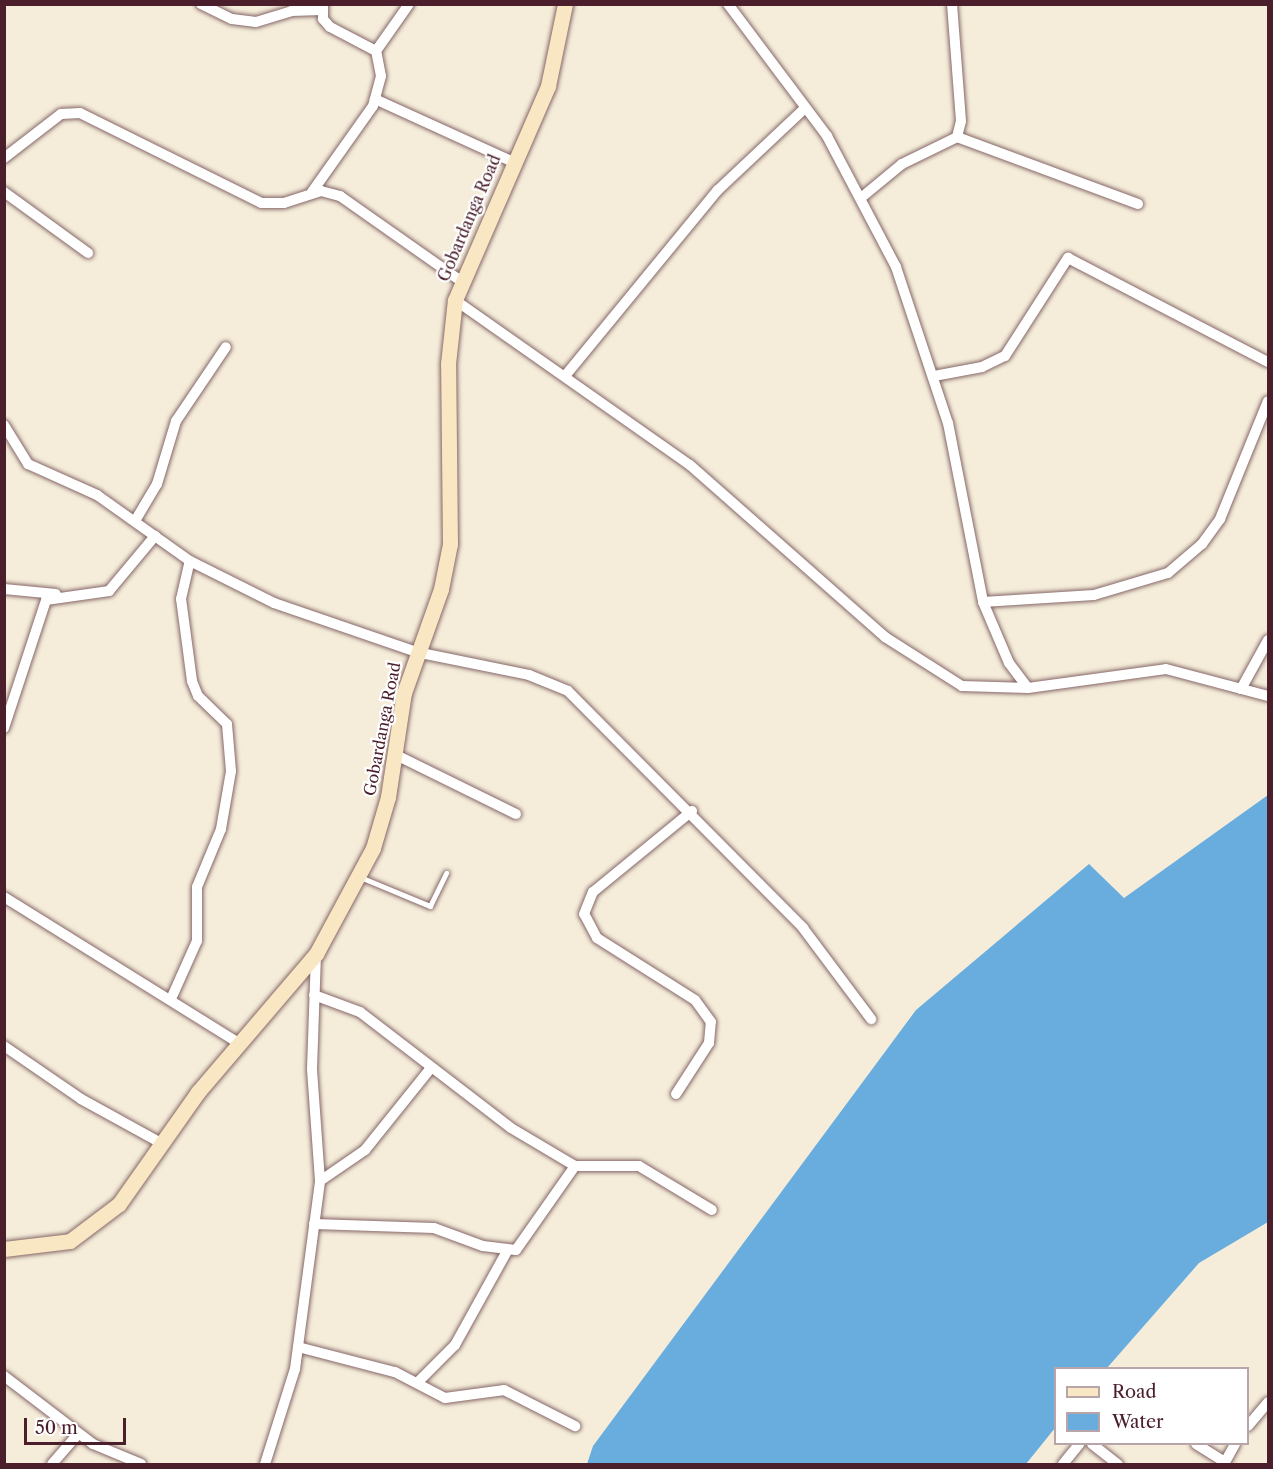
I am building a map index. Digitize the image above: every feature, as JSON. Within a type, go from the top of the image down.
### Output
[{"type":"main road","name":"Gobardanga Road","points":[[4,1249],[46,1246],[85,1233],[134,1186],[161,1143],[237,1042],[316,954],[358,876],[382,823],[416,652],[441,589],[450,544],[448,364],[455,300],[461,281],[548,86],[565,4]]},
{"type":"street","points":[[201,4],[232,19],[256,22],[291,11],[322,7],[330,27],[376,51]]},
{"type":"street","points":[[312,192],[375,99],[381,76],[376,51],[409,4]]},
{"type":"street","points":[[728,4],[805,108],[862,197],[896,267],[934,376],[983,603],[1004,653],[1028,688]]},
{"type":"street","points":[[952,4],[962,121],[957,137]]},
{"type":"street","points":[[375,99],[513,162]]},
{"type":"street","points":[[565,376],[712,196],[805,108]]},
{"type":"street","points":[[4,158],[62,114],[80,113],[261,203],[284,203],[312,192],[340,196],[461,281]]},
{"type":"street","points":[[862,197],[902,164],[957,137],[1138,204]]},
{"type":"street","points":[[4,192],[88,253]]},
{"type":"street","points":[[934,376],[1005,357],[1068,258],[1269,362]]},
{"type":"street","points":[[455,300],[717,486],[915,658],[962,686],[1028,688],[1166,669],[1269,696]]},
{"type":"street","points":[[135,521],[157,484],[176,421],[226,347]]},
{"type":"street","points":[[983,603],[1094,595],[1168,573],[1202,544],[1221,519],[1269,401]]},
{"type":"street","points":[[4,425],[28,464],[80,485],[190,561],[312,619],[416,652],[529,675],[568,691],[692,811],[828,955],[871,1019]]},
{"type":"street","points":[[4,589],[56,594],[109,591],[155,536]]},
{"type":"street","points":[[171,999],[197,941],[197,887],[225,818],[231,771],[227,724],[198,696],[192,681],[181,599],[190,561]]},
{"type":"street","points":[[4,728],[40,609],[56,594]]},
{"type":"street","points":[[1241,689],[1269,640]]},
{"type":"street","points":[[394,754],[516,814]]},
{"type":"street","points":[[676,1094],[709,1043],[711,1022],[705,1009],[609,948],[584,914],[593,892],[692,811]]},
{"type":"street","points":[[4,897],[237,1042]]},
{"type":"street","points":[[265,1464],[287,1407],[320,1181],[314,995],[316,954]]},
{"type":"street","points":[[314,995],[360,1012],[511,1128],[575,1166],[639,1166],[712,1210]]},
{"type":"street","points":[[4,1046],[161,1143]]},
{"type":"street","points":[[320,1181],[365,1150],[431,1068]]},
{"type":"street","points":[[417,1383],[455,1345],[507,1251],[523,1244],[575,1166]]},
{"type":"street","points":[[314,1224],[434,1228],[507,1251]]},
{"type":"street","points":[[297,1347],[372,1365],[454,1400],[504,1390],[575,1426]]},
{"type":"street","points":[[4,1376],[78,1434],[141,1464]]},
{"type":"street","points":[[1249,1425],[1269,1402]]},
{"type":"street","points":[[52,1464],[78,1434]]},
{"type":"street","points":[[1063,1464],[1077,1445]]},
{"type":"street","points":[[1094,1445],[1118,1464]]},
{"type":"street","points":[[1199,1445],[1225,1463],[1234,1445]]},
{"type":"lane","points":[[358,876],[430,906],[446,873]]},
{"type":"water","points":[[1268,795],[1268,1222],[1199,1263],[1108,1367],[1054,1367],[1054,1429],[1026,1464],[587,1464],[593,1446],[916,1010],[1089,864],[1124,898]]}]
